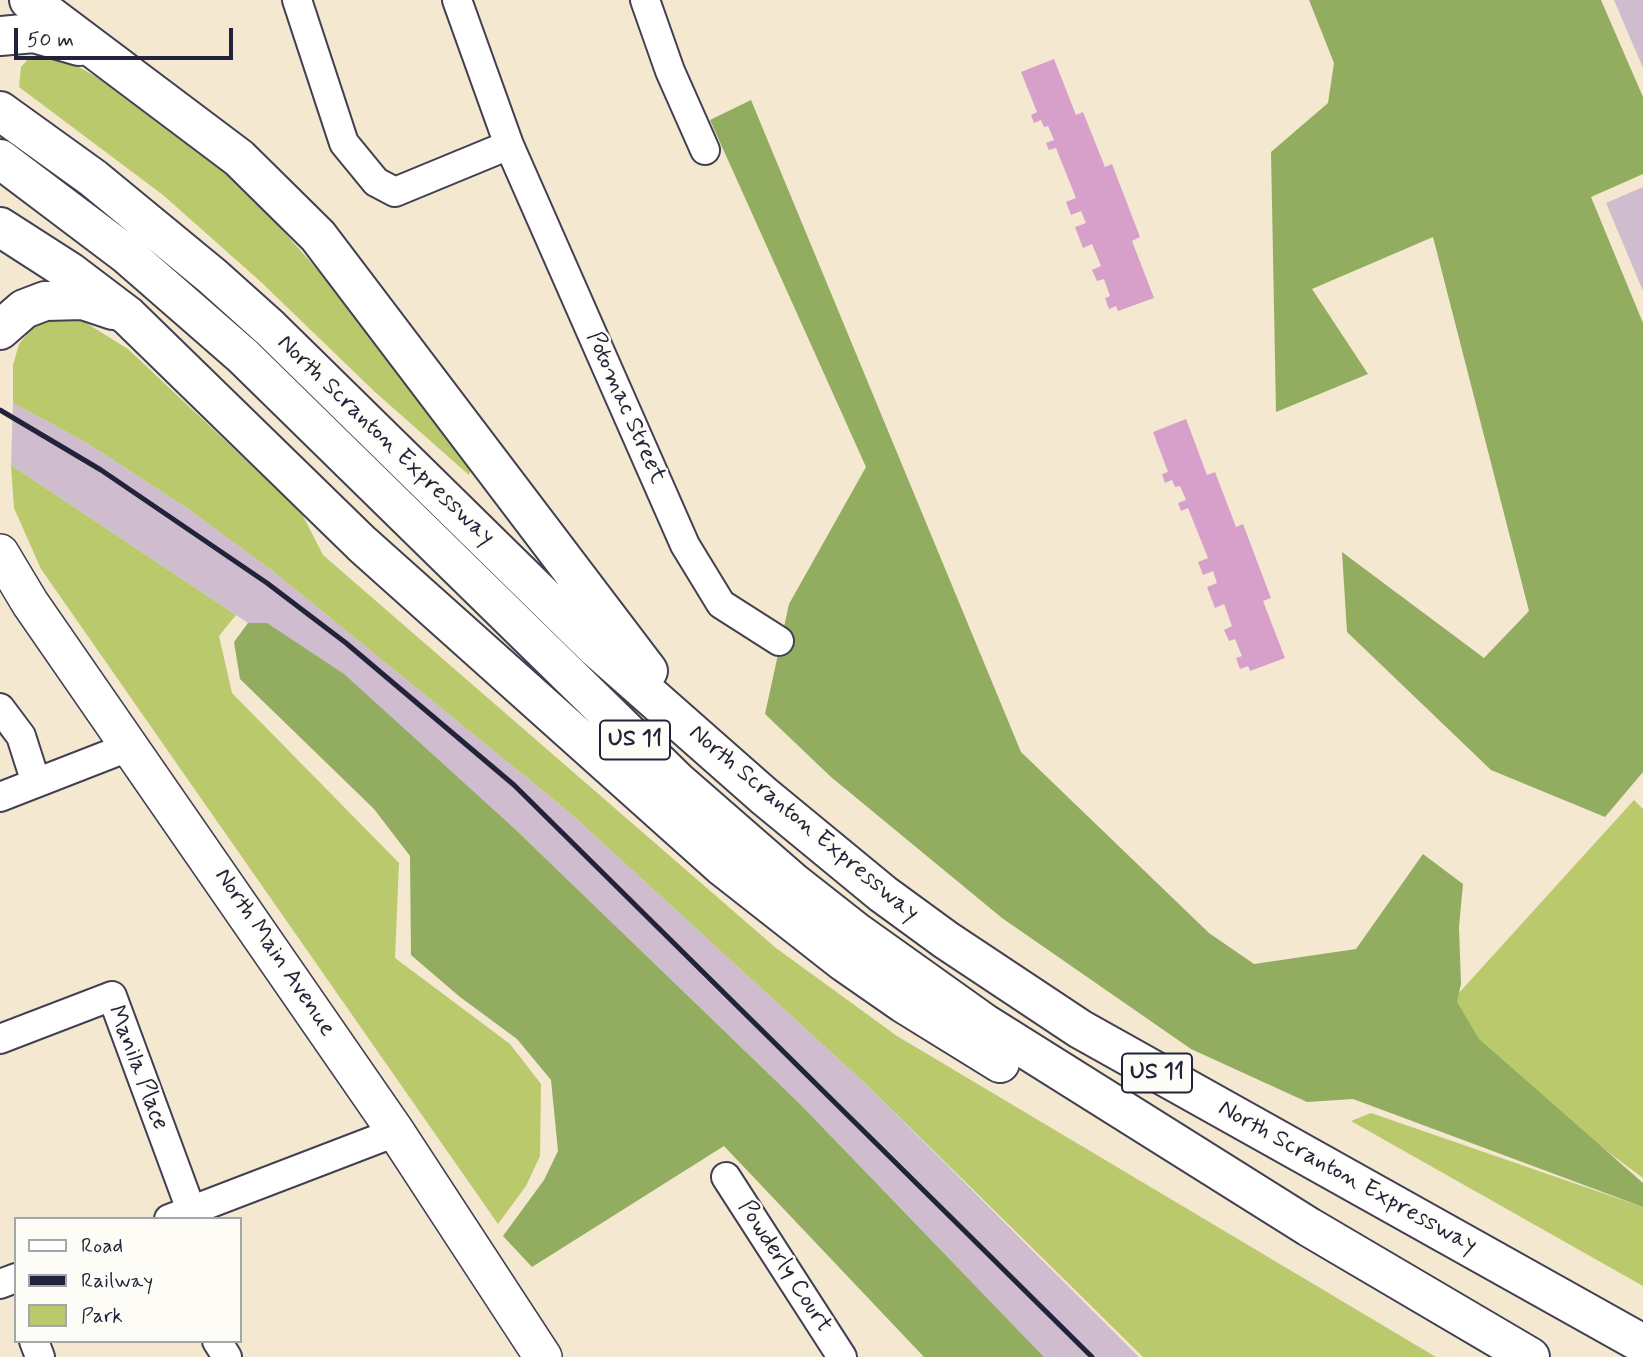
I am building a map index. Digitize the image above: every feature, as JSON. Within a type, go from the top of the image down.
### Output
[{"type":"highway","points":[[29,0],[239,158],[318,236],[573,575],[708,747]]},
{"type":"highway","points":[[0,36],[52,36],[100,56]]},
{"type":"highway","name":"North Scranton Expressway","points":[[12,120],[102,186],[212,276],[270,328],[594,647],[873,886],[1021,992],[1150,1069],[1643,1344]]},
{"type":"highway","name":"North Scranton Expressway","points":[[12,167],[126,254],[243,356],[677,781],[794,883],[919,978],[984,1023],[1309,1227],[1530,1357]]},
{"type":"highway","points":[[0,227],[69,272],[128,316],[372,553],[662,814],[783,916],[902,1003],[961,1040],[1309,1227]]},
{"type":"highway","points":[[0,330],[24,309],[62,299],[83,300],[128,316]]},
{"type":"main road","name":"North Main Avenue","points":[[0,553],[30,603],[396,1132],[543,1357]]},
{"type":"street","points":[[297,0],[344,143],[376,182],[395,192],[509,145]]},
{"type":"street","name":"Potomac Street","points":[[457,0],[509,145],[685,545],[721,604],[779,641]]},
{"type":"street","points":[[645,0],[670,71],[705,150]]},
{"type":"street","points":[[0,708],[21,736],[36,783]]},
{"type":"street","points":[[0,797],[131,746]]},
{"type":"street","name":"Manila Place","points":[[0,1039],[112,996],[180,1214]]},
{"type":"street","points":[[180,1214],[396,1132]]},
{"type":"street","name":"Powderly Court","points":[[726,1177],[842,1357]]},
{"type":"shaded area","points":[[1614,0],[1643,0],[1643,68]]},
{"type":"shaded area","points":[[1643,187],[1643,291],[1606,203]]},
{"type":"shaded area","points":[[13,403],[87,443],[187,508],[274,572],[569,812],[868,1086],[1139,1357],[1044,1357],[801,1105],[516,830],[267,623],[248,623],[11,465]]},
{"type":"green space","points":[[1309,0],[1601,0],[1643,97],[1643,174],[1591,197],[1643,323],[1643,772],[1605,817],[1491,770],[1347,632],[1342,552],[1484,658],[1529,611],[1433,237],[1312,289],[1368,374],[1276,412],[1271,152],[1328,103],[1334,63]]},
{"type":"green space","points":[[31,56],[59,56],[100,79],[190,143],[254,198],[338,293],[472,466],[469,475],[375,392],[261,282],[163,195],[19,87],[21,67]]},
{"type":"green space","points":[[751,100],[1021,752],[1209,933],[1254,964],[1356,949],[1423,854],[1463,884],[1459,927],[1461,984],[1457,1002],[1479,1039],[1643,1183],[1643,1207],[1353,1099],[1307,1102],[1191,1049],[1002,918],[831,777],[765,714],[789,604],[866,467],[710,120]]},
{"type":"green space","points":[[67,311],[128,349],[301,512],[323,555],[776,948],[897,1036],[1436,1357],[1143,1357],[868,1086],[569,812],[274,572],[187,508],[87,443],[13,403],[13,365],[19,344],[36,323]]},
{"type":"green space","points":[[11,465],[236,615],[219,636],[232,693],[399,863],[395,958],[510,1044],[541,1084],[540,1156],[526,1186],[498,1224],[41,569],[14,508]]},
{"type":"green space","points":[[248,623],[267,623],[344,674],[516,830],[801,1105],[1044,1357],[924,1357],[724,1146],[532,1267],[503,1236],[544,1180],[558,1151],[551,1080],[517,1039],[460,997],[411,955],[410,856],[374,809],[240,679],[234,642]]},
{"type":"green space","points":[[1634,800],[1643,809],[1643,1178],[1451,1035],[1448,1005]]},
{"type":"green space","points":[[1371,1113],[1643,1207],[1643,1286],[1351,1121]]},
{"type":"building","points":[[1054,59],[1076,115],[1083,112],[1105,167],[1112,164],[1140,237],[1132,241],[1154,298],[1118,311],[1116,306],[1109,309],[1105,298],[1110,296],[1104,279],[1097,281],[1092,270],[1101,266],[1092,244],[1083,248],[1075,227],[1086,223],[1081,211],[1071,215],[1066,202],[1076,198],[1056,148],[1049,150],[1046,143],[1054,140],[1048,126],[1044,127],[1041,120],[1034,123],[1031,115],[1037,112],[1021,72]]},
{"type":"building","points":[[1186,419],[1207,475],[1215,472],[1236,527],[1243,524],[1271,598],[1263,601],[1285,658],[1250,671],[1248,666],[1240,669],[1236,658],[1242,656],[1235,639],[1229,641],[1224,630],[1232,626],[1224,604],[1215,608],[1207,587],[1217,583],[1213,571],[1203,575],[1198,562],[1208,558],[1188,508],[1181,511],[1178,503],[1186,500],[1180,486],[1175,487],[1172,480],[1165,483],[1162,474],[1168,472],[1153,432]]},
{"type":"railway","points":[[0,410],[101,470],[267,583],[346,643],[514,785],[1092,1357]]}]
